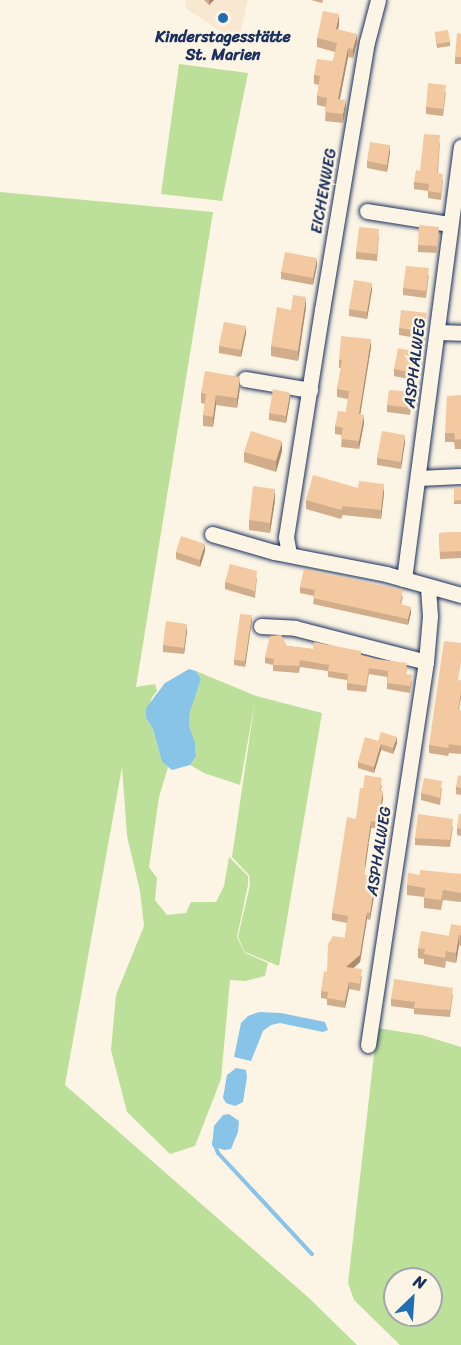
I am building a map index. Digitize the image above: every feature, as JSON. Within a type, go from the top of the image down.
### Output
[{"type":"street","name":"EICHENWEG","points":[[289,554],[286,537],[322,310],[367,42],[378,0]]},
{"type":"street","name":"ASPHALWEG","points":[[404,579],[449,224],[458,186],[461,147]]},
{"type":"street","points":[[367,211],[449,224]]},
{"type":"street","points":[[437,332],[461,333]]},
{"type":"street","points":[[245,380],[310,390]]},
{"type":"street","points":[[418,478],[461,476]]},
{"type":"street","points":[[212,534],[461,594]]},
{"type":"street","name":"ASPHALWEG","points":[[368,1045],[426,662],[430,616],[428,587]]},
{"type":"street","points":[[261,626],[295,628],[426,662]]},
{"type":"shaded area","name":"Kinderstagesstätte St. Marien","points":[[186,0],[248,0],[240,33],[234,40],[185,8]]},
{"type":"green space","points":[[179,64],[248,73],[222,201],[161,194]]},
{"type":"green space","points":[[0,192],[213,212],[136,687],[155,684],[157,691],[152,697],[146,718],[153,729],[162,762],[168,767],[159,797],[149,867],[157,878],[155,900],[167,915],[186,913],[191,902],[216,902],[224,886],[229,857],[248,876],[237,937],[245,953],[268,963],[265,976],[245,981],[230,980],[221,1079],[195,1146],[170,1154],[127,1112],[111,1050],[116,995],[144,926],[140,891],[127,836],[122,767],[65,1085],[309,1298],[357,1345],[0,1345]]},
{"type":"green space","points":[[196,671],[256,696],[322,713],[279,966],[245,952],[238,937],[250,885],[249,875],[232,857],[255,701],[240,785],[204,773],[190,765],[196,755],[189,725],[190,711],[201,679]]},
{"type":"green space","points":[[377,1028],[422,1035],[461,1047],[461,1345],[400,1345],[354,1300],[348,1283]]},
{"type":"water","points":[[189,669],[196,671],[201,679],[190,712],[189,725],[195,743],[196,756],[190,765],[172,770],[162,762],[153,729],[146,718],[146,708],[165,683]]},
{"type":"water","points":[[259,1012],[281,1013],[325,1022],[328,1030],[323,1032],[280,1023],[271,1025],[263,1031],[251,1061],[234,1057],[241,1023],[248,1016]]},
{"type":"water","points":[[236,1068],[246,1070],[247,1077],[243,1102],[235,1106],[226,1103],[223,1098],[227,1075]]},
{"type":"water","points":[[229,1114],[239,1121],[238,1132],[231,1149],[224,1150],[212,1146],[214,1126],[223,1115]]},
{"type":"building","points":[[323,11],[339,14],[336,29],[357,34],[353,49],[348,48],[338,99],[346,100],[343,114],[325,112],[327,98],[317,96],[320,76],[314,75],[317,59],[333,61],[337,43],[317,38]]},
{"type":"building","points":[[448,30],[450,42],[437,44],[435,32]]},
{"type":"building","points":[[457,33],[461,34],[461,57],[455,57]]},
{"type":"building","points":[[428,83],[446,85],[443,109],[426,107]]},
{"type":"building","points":[[424,134],[440,135],[437,173],[443,174],[441,193],[428,191],[429,184],[414,182],[416,170],[420,171]]},
{"type":"building","points":[[370,142],[390,145],[387,165],[367,161]]},
{"type":"building","points":[[419,225],[439,227],[437,246],[418,245]]},
{"type":"building","points":[[359,227],[379,229],[377,254],[356,252]]},
{"type":"building","points":[[285,252],[317,258],[313,278],[281,272]]},
{"type":"building","points":[[406,266],[429,268],[426,291],[403,288]]},
{"type":"building","points":[[354,280],[372,283],[367,312],[349,309]]},
{"type":"building","points":[[293,295],[306,297],[298,351],[271,346],[277,307],[291,310]]},
{"type":"building","points":[[401,310],[427,313],[424,338],[411,337],[412,330],[399,328]]},
{"type":"building","points":[[224,322],[246,326],[241,350],[219,346]]},
{"type":"building","points":[[341,336],[371,339],[359,414],[364,415],[359,441],[341,439],[343,428],[335,426],[338,411],[346,412],[349,391],[337,389],[342,360],[339,360]]},
{"type":"building","points":[[398,348],[417,352],[413,373],[394,369]]},
{"type":"building","points":[[205,371],[240,377],[237,398],[216,395],[213,417],[203,415],[206,394],[201,393]]},
{"type":"building","points":[[273,389],[290,393],[286,416],[269,413]]},
{"type":"building","points":[[389,390],[412,392],[410,408],[387,405]]},
{"type":"building","points":[[461,395],[461,439],[455,440],[454,433],[445,433],[447,396]]},
{"type":"building","points":[[251,431],[282,441],[276,461],[244,452]]},
{"type":"building","points":[[382,431],[405,435],[401,462],[377,458]]},
{"type":"building","points":[[313,475],[358,488],[359,481],[384,484],[381,510],[343,506],[341,510],[306,500]]},
{"type":"building","points":[[253,486],[275,489],[270,523],[249,520]]},
{"type":"building","points":[[454,488],[461,488],[461,500],[454,501]]},
{"type":"building","points":[[461,532],[461,551],[440,552],[439,533]]},
{"type":"building","points":[[181,536],[205,544],[200,560],[176,552]]},
{"type":"building","points":[[230,564],[257,571],[255,591],[225,582]]},
{"type":"building","points":[[304,569],[403,590],[400,604],[411,607],[408,619],[313,598],[315,590],[300,587]]},
{"type":"building","points":[[240,614],[252,615],[245,661],[234,660]]},
{"type":"building","points":[[166,621],[187,624],[184,648],[163,645]]},
{"type":"building","points":[[281,635],[287,646],[313,649],[314,642],[361,651],[361,655],[376,659],[407,663],[406,674],[412,675],[410,686],[387,683],[388,671],[369,668],[366,686],[347,683],[348,674],[328,671],[329,665],[300,660],[299,666],[273,665],[274,659],[265,657],[270,636]]},
{"type":"building","points":[[444,641],[461,643],[458,680],[461,681],[461,691],[458,710],[461,711],[461,746],[449,744],[448,748],[429,745]]},
{"type":"building","points":[[381,732],[397,737],[393,748],[381,744],[374,767],[358,762],[365,737],[378,741]]},
{"type":"building","points":[[365,775],[382,778],[380,791],[383,791],[378,822],[371,821],[365,862],[365,875],[376,876],[360,955],[346,967],[362,969],[360,984],[349,982],[345,1001],[327,998],[328,992],[321,991],[324,971],[327,972],[328,944],[333,936],[345,938],[348,916],[332,913],[347,817],[356,819],[360,788],[363,788]]},
{"type":"building","points":[[458,775],[461,776],[461,788],[456,787]]},
{"type":"building","points":[[424,778],[442,781],[440,798],[421,793]]},
{"type":"building","points":[[418,814],[453,819],[450,840],[415,838]]},
{"type":"building","points":[[459,814],[461,814],[461,829],[457,828]]},
{"type":"building","points":[[420,870],[461,874],[461,893],[443,890],[441,900],[424,898],[425,888],[407,885],[408,873],[420,875]]},
{"type":"building","points":[[451,924],[461,926],[456,953],[446,951],[445,958],[424,954],[425,949],[418,948],[421,931],[449,936]]},
{"type":"building","points":[[394,979],[453,988],[450,1010],[414,1008],[415,1002],[391,999]]},
{"type":"waterway","points":[[214,1143],[218,1153],[312,1254]]},
{"type":"place","name":"Kinderstagesstätte St. Marien","points":[[223,18]]}]
